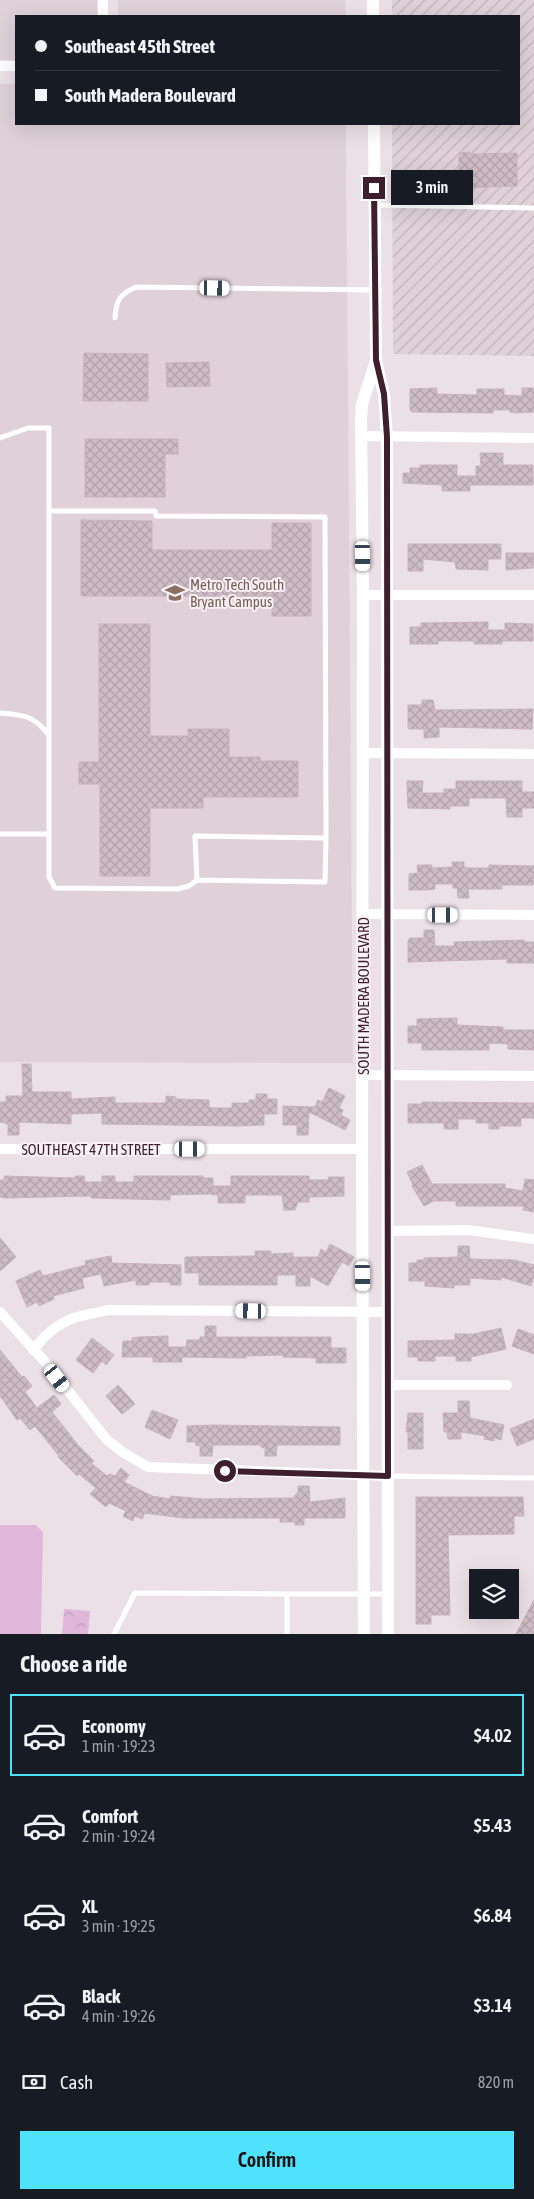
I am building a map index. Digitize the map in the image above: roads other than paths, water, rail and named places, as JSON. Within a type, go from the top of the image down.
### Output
[{"type":"street","points":[[104,0],[104,15]]},
{"type":"street","points":[[373,0],[373,15]]},
{"type":"street","points":[[0,66],[15,66]]},
{"type":"street","name":"SOUTH MADERA BOULEVARD","points":[[374,125],[376,360],[384,394],[387,437],[388,1634]]},
{"type":"street","name":"SOUTH MADERA BOULEVARD","points":[[364,1634],[362,1474],[362,404],[376,360]]},
{"type":"street","points":[[362,436],[534,438]]},
{"type":"street","points":[[363,595],[534,595]]},
{"type":"street","points":[[363,753],[534,754]]},
{"type":"street","points":[[363,914],[534,915]]},
{"type":"street","points":[[362,1075],[534,1076]]},
{"type":"street","name":"SOUTHEAST 47TH STREET","points":[[0,1149],[362,1149]]},
{"type":"street","points":[[388,1231],[468,1230],[534,1239]]},
{"type":"street","points":[[33,1350],[46,1333],[61,1322],[109,1310],[387,1312]]},
{"type":"street","points":[[0,1312],[108,1440],[124,1453],[148,1467],[388,1476]]},
{"type":"street","points":[[388,1385],[508,1385]]},
{"type":"lane","points":[[374,205],[534,208]]},
{"type":"lane","points":[[115,318],[116,306],[123,292],[136,287],[375,290]]},
{"type":"lane","points":[[0,438],[28,428],[49,428],[48,511],[48,834],[49,877],[55,888],[177,889],[189,886],[197,880],[326,882],[325,517],[156,516],[155,511],[48,511]]},
{"type":"lane","points":[[0,713],[25,715],[39,722],[48,735]]},
{"type":"lane","points":[[0,834],[48,834]]},
{"type":"lane","points":[[197,880],[195,836],[326,838]]},
{"type":"lane","points":[[388,1476],[534,1478]]},
{"type":"lane","points":[[114,1634],[135,1594],[364,1596],[388,1594]]},
{"type":"lane","points":[[286,1594],[287,1634]]},
{"type":"place","name":"Metro Tech South Bryant Campus","points":[[175,593]]}]
